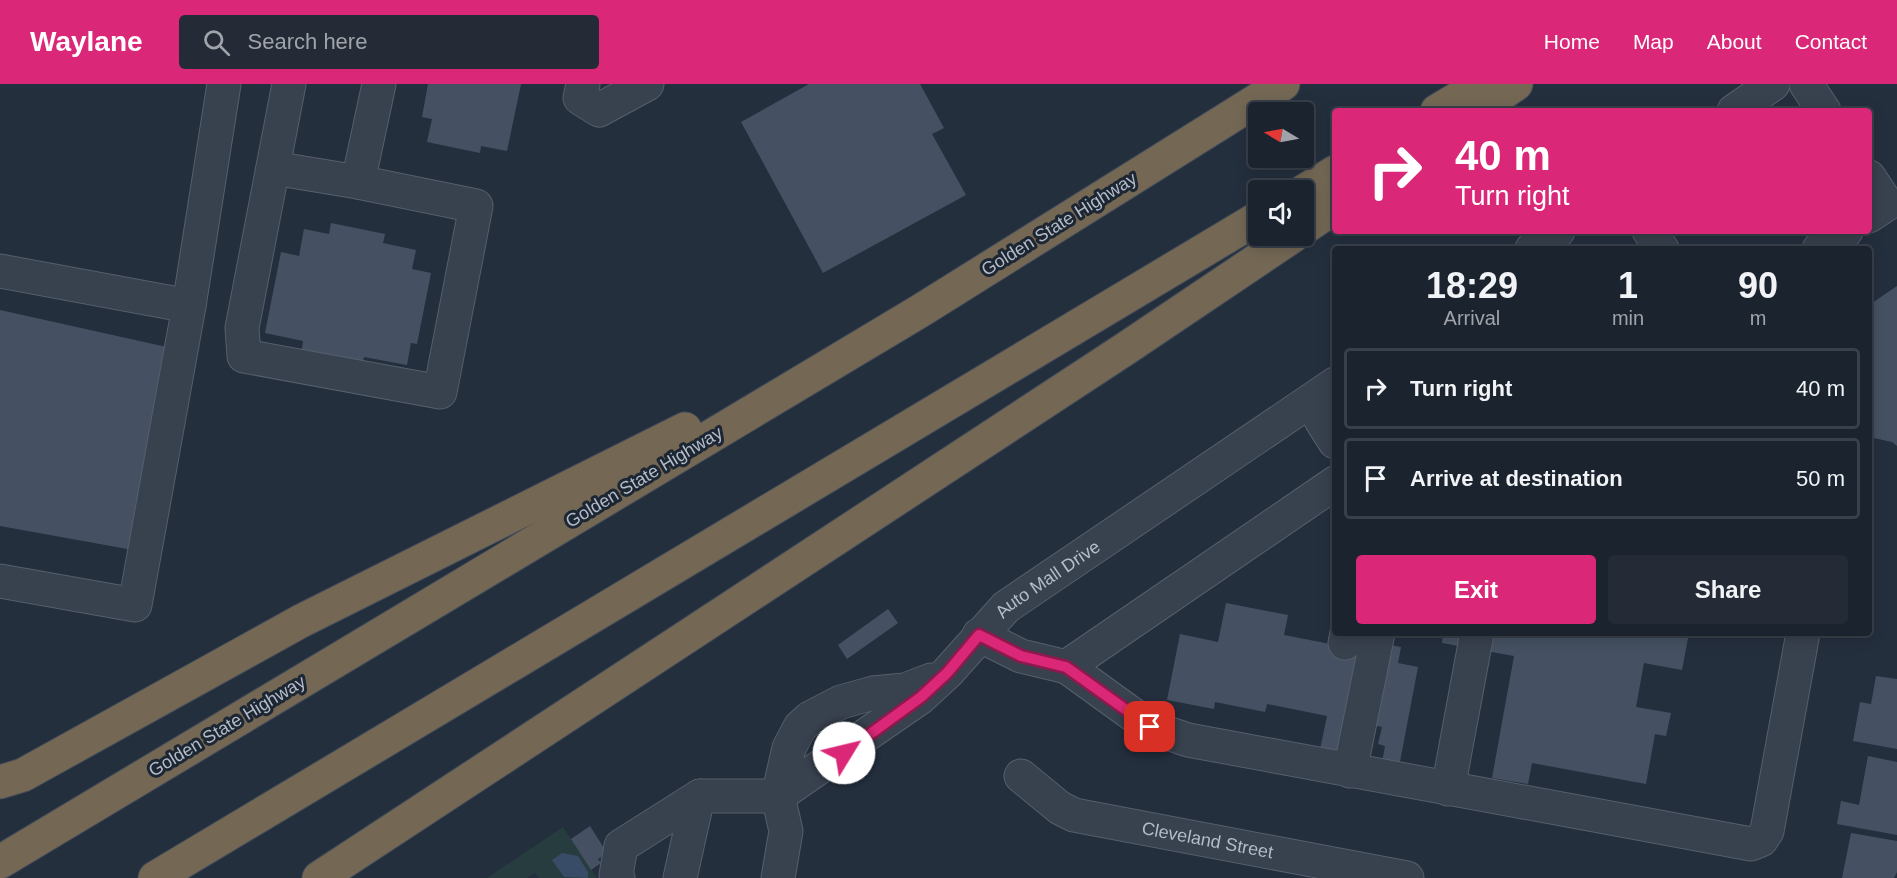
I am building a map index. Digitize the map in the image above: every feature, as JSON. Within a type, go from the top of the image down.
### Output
[{"type":"highway","name":"Golden State Highway","points":[[0,862],[920,311],[1283,84]]},
{"type":"highway","points":[[1442,108],[1482,84]]},
{"type":"highway","points":[[1481,108],[1516,84]]},
{"type":"highway","points":[[1314,185],[1332,174]]},
{"type":"highway","points":[[1314,221],[1332,209]]},
{"type":"highway","points":[[155,878],[1248,224]]},
{"type":"highway","points":[[319,878],[1116,356],[1278,246]]},
{"type":"highway","points":[[0,782],[23,775],[301,621],[920,311]]},
{"type":"street","points":[[0,581],[135,605],[189,306],[224,84]]},
{"type":"street","points":[[273,168],[358,182],[476,206],[440,392],[243,356],[242,328],[289,84]]},
{"type":"street","points":[[358,182],[379,84]]},
{"type":"street","points":[[583,84],[580,98],[599,110],[647,84]]},
{"type":"street","points":[[1738,108],[1773,84]]},
{"type":"street","points":[[1806,84],[1822,108]]},
{"type":"street","points":[[1536,246],[1554,234]]},
{"type":"street","points":[[1824,246],[1842,234]]},
{"type":"street","points":[[0,271],[189,306]]},
{"type":"street","points":[[1327,397],[1320,420],[1332,438]]},
{"type":"street","name":"Auto Mall Drive","points":[[778,796],[921,697],[953,666],[1006,607],[1327,397]]},
{"type":"street","points":[[1066,667],[1332,485]]},
{"type":"street","points":[[979,635],[1021,656],[1066,667],[1150,727],[1171,736],[1751,844],[1761,840],[1767,831],[1802,636]]},
{"type":"street","points":[[1350,771],[1377,636]]},
{"type":"street","points":[[1448,789],[1476,636]]},
{"type":"street","points":[[778,878],[786,831],[778,796],[792,740],[800,727],[810,718],[855,697],[914,688],[953,666]]},
{"type":"street","name":"Cleveland Street","points":[[1021,776],[1060,808],[1074,815],[1407,878]]},
{"type":"street","points":[[618,878],[616,875],[621,846],[700,796],[778,796]]},
{"type":"street","points":[[680,878],[700,796]]},
{"type":"green space","points":[[563,827],[597,878],[539,878],[535,873],[527,878],[487,878]]},
{"type":"water","points":[[562,853],[578,856],[588,872],[588,878],[564,877],[552,860]]},
{"type":"building","points":[[428,84],[521,84],[507,151],[481,146],[480,153],[427,142],[432,119],[422,117]]},
{"type":"building","points":[[809,84],[920,84],[944,128],[932,134],[966,195],[823,273],[741,122]]},
{"type":"building","points":[[331,223],[385,234],[383,243],[416,250],[412,269],[431,273],[417,344],[411,343],[407,365],[364,357],[362,366],[301,354],[303,341],[265,333],[281,252],[299,256],[304,229],[329,234]]},
{"type":"building","points":[[1897,286],[1897,446],[1892,442],[1872,438],[1872,303]]},
{"type":"building","points":[[0,310],[171,348],[133,550],[0,526]]},
{"type":"building","points":[[1226,603],[1288,615],[1284,635],[1356,649],[1359,639],[1401,647],[1398,663],[1418,667],[1399,767],[1382,763],[1385,746],[1378,744],[1382,727],[1354,721],[1346,760],[1319,754],[1327,716],[1267,704],[1265,712],[1215,702],[1214,709],[1167,700],[1180,634],[1218,642]]},
{"type":"building","points":[[888,609],[898,623],[847,659],[838,645]]},
{"type":"building","points":[[1443,636],[1688,636],[1682,670],[1644,663],[1636,707],[1671,713],[1666,736],[1655,734],[1646,784],[1532,763],[1528,784],[1492,778],[1514,656],[1442,643]]},
{"type":"building","points":[[1876,676],[1897,679],[1897,749],[1853,741],[1860,702],[1871,704]]},
{"type":"building","points":[[1868,756],[1897,762],[1897,835],[1837,824],[1841,801],[1859,805]]},
{"type":"building","points":[[590,826],[607,853],[598,859],[601,863],[591,870],[571,839]]},
{"type":"building","points":[[1851,833],[1897,841],[1897,872],[1894,878],[1842,878]]},
{"type":"route","points":[[844,753],[921,697],[947,673],[979,635],[1021,656],[1066,667],[1150,727]]}]
